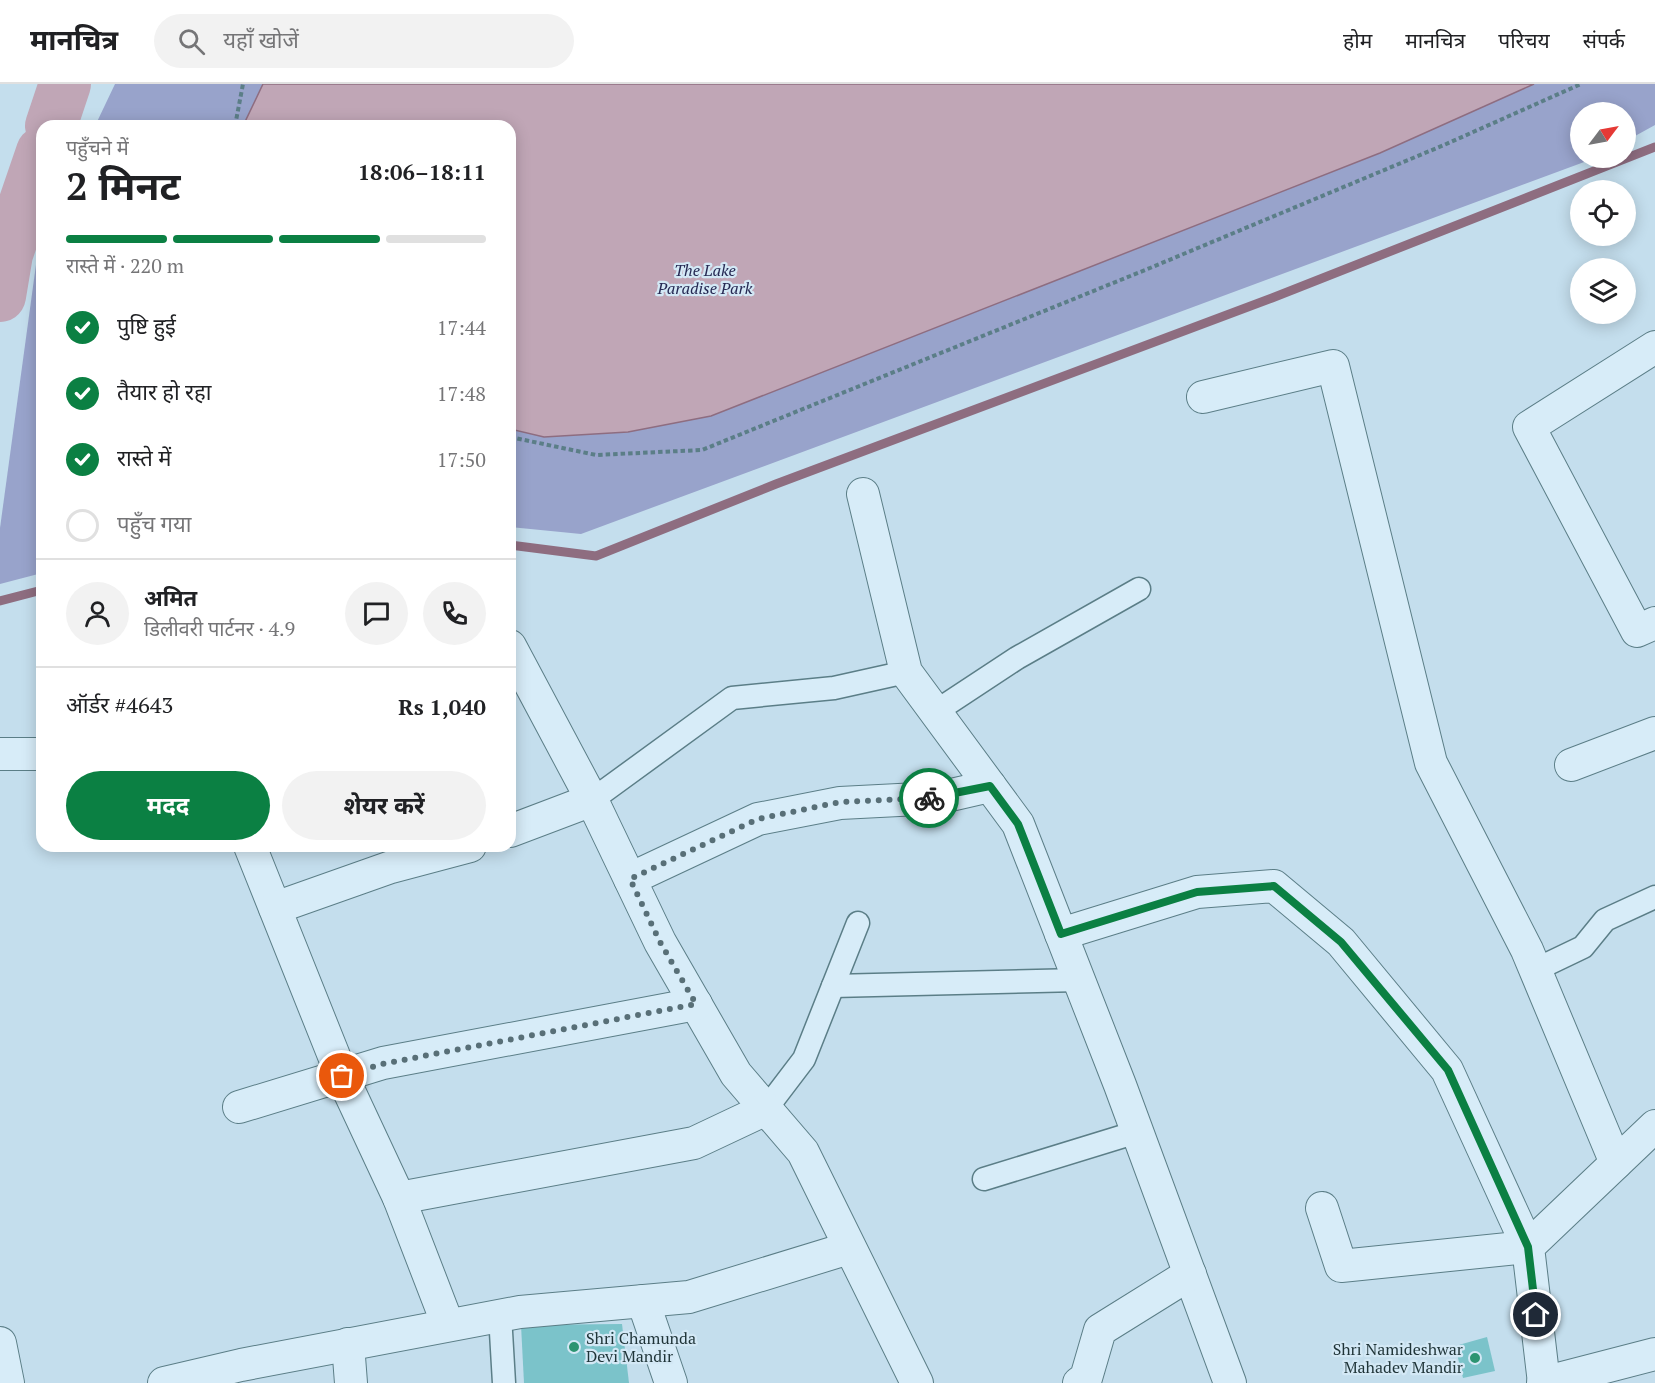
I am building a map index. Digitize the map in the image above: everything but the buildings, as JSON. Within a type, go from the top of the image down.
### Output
[{"type":"street","points":[[1655,347],[1529,427],[1637,631],[1655,623]]},
{"type":"street","points":[[1203,397],[1333,366],[1431,764],[1535,970],[1616,1163]]},
{"type":"street","points":[[862,494],[906,672],[1018,824],[1137,1132],[1230,1383]]},
{"type":"street","points":[[935,712],[1017,658],[1139,589]]},
{"type":"street","points":[[516,657],[592,800],[660,942],[735,1074],[803,1152],[917,1383]]},
{"type":"street","points":[[516,829],[592,800],[732,698],[834,688],[906,672]]},
{"type":"street","points":[[1571,765],[1655,733]]},
{"type":"street","points":[[0,754],[36,754]]},
{"type":"street","points":[[630,879],[758,819],[840,802],[938,798],[990,786]]},
{"type":"street","points":[[252,852],[342,1076],[399,1198],[448,1325]]},
{"type":"street","points":[[275,908],[391,867],[447,852]]},
{"type":"street","points":[[1061,934],[1197,892],[1274,886],[1341,942],[1448,1070],[1528,1247],[1544,1383],[1655,1354]]},
{"type":"street","points":[[1535,970],[1583,947],[1605,920],[1655,897]]},
{"type":"street","points":[[399,1198],[694,1143],[766,1110],[804,1059],[858,923]]},
{"type":"street","points":[[833,986],[1079,980]]},
{"type":"street","points":[[239,1107],[382,1064],[696,1004]]},
{"type":"street","points":[[1322,1208],[1341,1266],[1528,1247],[1655,1126]]},
{"type":"street","points":[[984,1179],[1137,1132]]},
{"type":"street","points":[[184,1381],[348,1344],[500,1316],[689,1297],[849,1248]]},
{"type":"street","points":[[1079,1383],[1086,1378],[1100,1330],[1190,1274]]},
{"type":"street","points":[[643,1301],[666,1382]]},
{"type":"street","points":[[500,1316],[504,1383]]},
{"type":"street","points":[[0,1342],[8,1383]]},
{"type":"street","points":[[348,1344],[351,1383]]},
{"type":"path","points":[[236,120],[243,84]]},
{"type":"path","points":[[516,438],[596,455],[702,450],[1259,222],[1581,84]]},
{"type":"green space","name":"The Lake Paradise Park","points":[[115,84],[1655,84],[1655,125],[1636,135],[1636,102],[1570,102],[1570,167],[581,534],[516,528],[516,120],[98,120]]},
{"type":"green space","points":[[36,265],[36,575],[0,584],[0,528]]},
{"type":"shaded area","name":"The Lake Paradise Park","points":[[263,84],[1534,84],[1380,153],[711,416],[628,432],[544,437],[516,430],[516,120],[246,120]]},
{"type":"waterway","points":[[53,120],[65,84]]},
{"type":"waterway","points":[[516,546],[596,556],[776,484],[1272,298],[1655,147]]},
{"type":"waterway","points":[[0,296],[7,254],[36,169]]},
{"type":"waterway","points":[[0,601],[36,592]]},
{"type":"way so far","points":[[342,1076],[382,1064],[696,1004],[660,942],[630,879],[758,819],[840,802],[929,798]]},
{"type":"place","name":"Shri Chamunda Devi Mandir","points":[[574,1347]]},
{"type":"place","name":"Shri Namideshwar Mahadev Mandir","points":[[1475,1358]]},
{"type":"route","points":[[929,798],[990,786],[1018,824],[1061,934],[1197,892],[1274,886],[1341,942],[1448,1070],[1528,1247],[1536,1315]]}]
